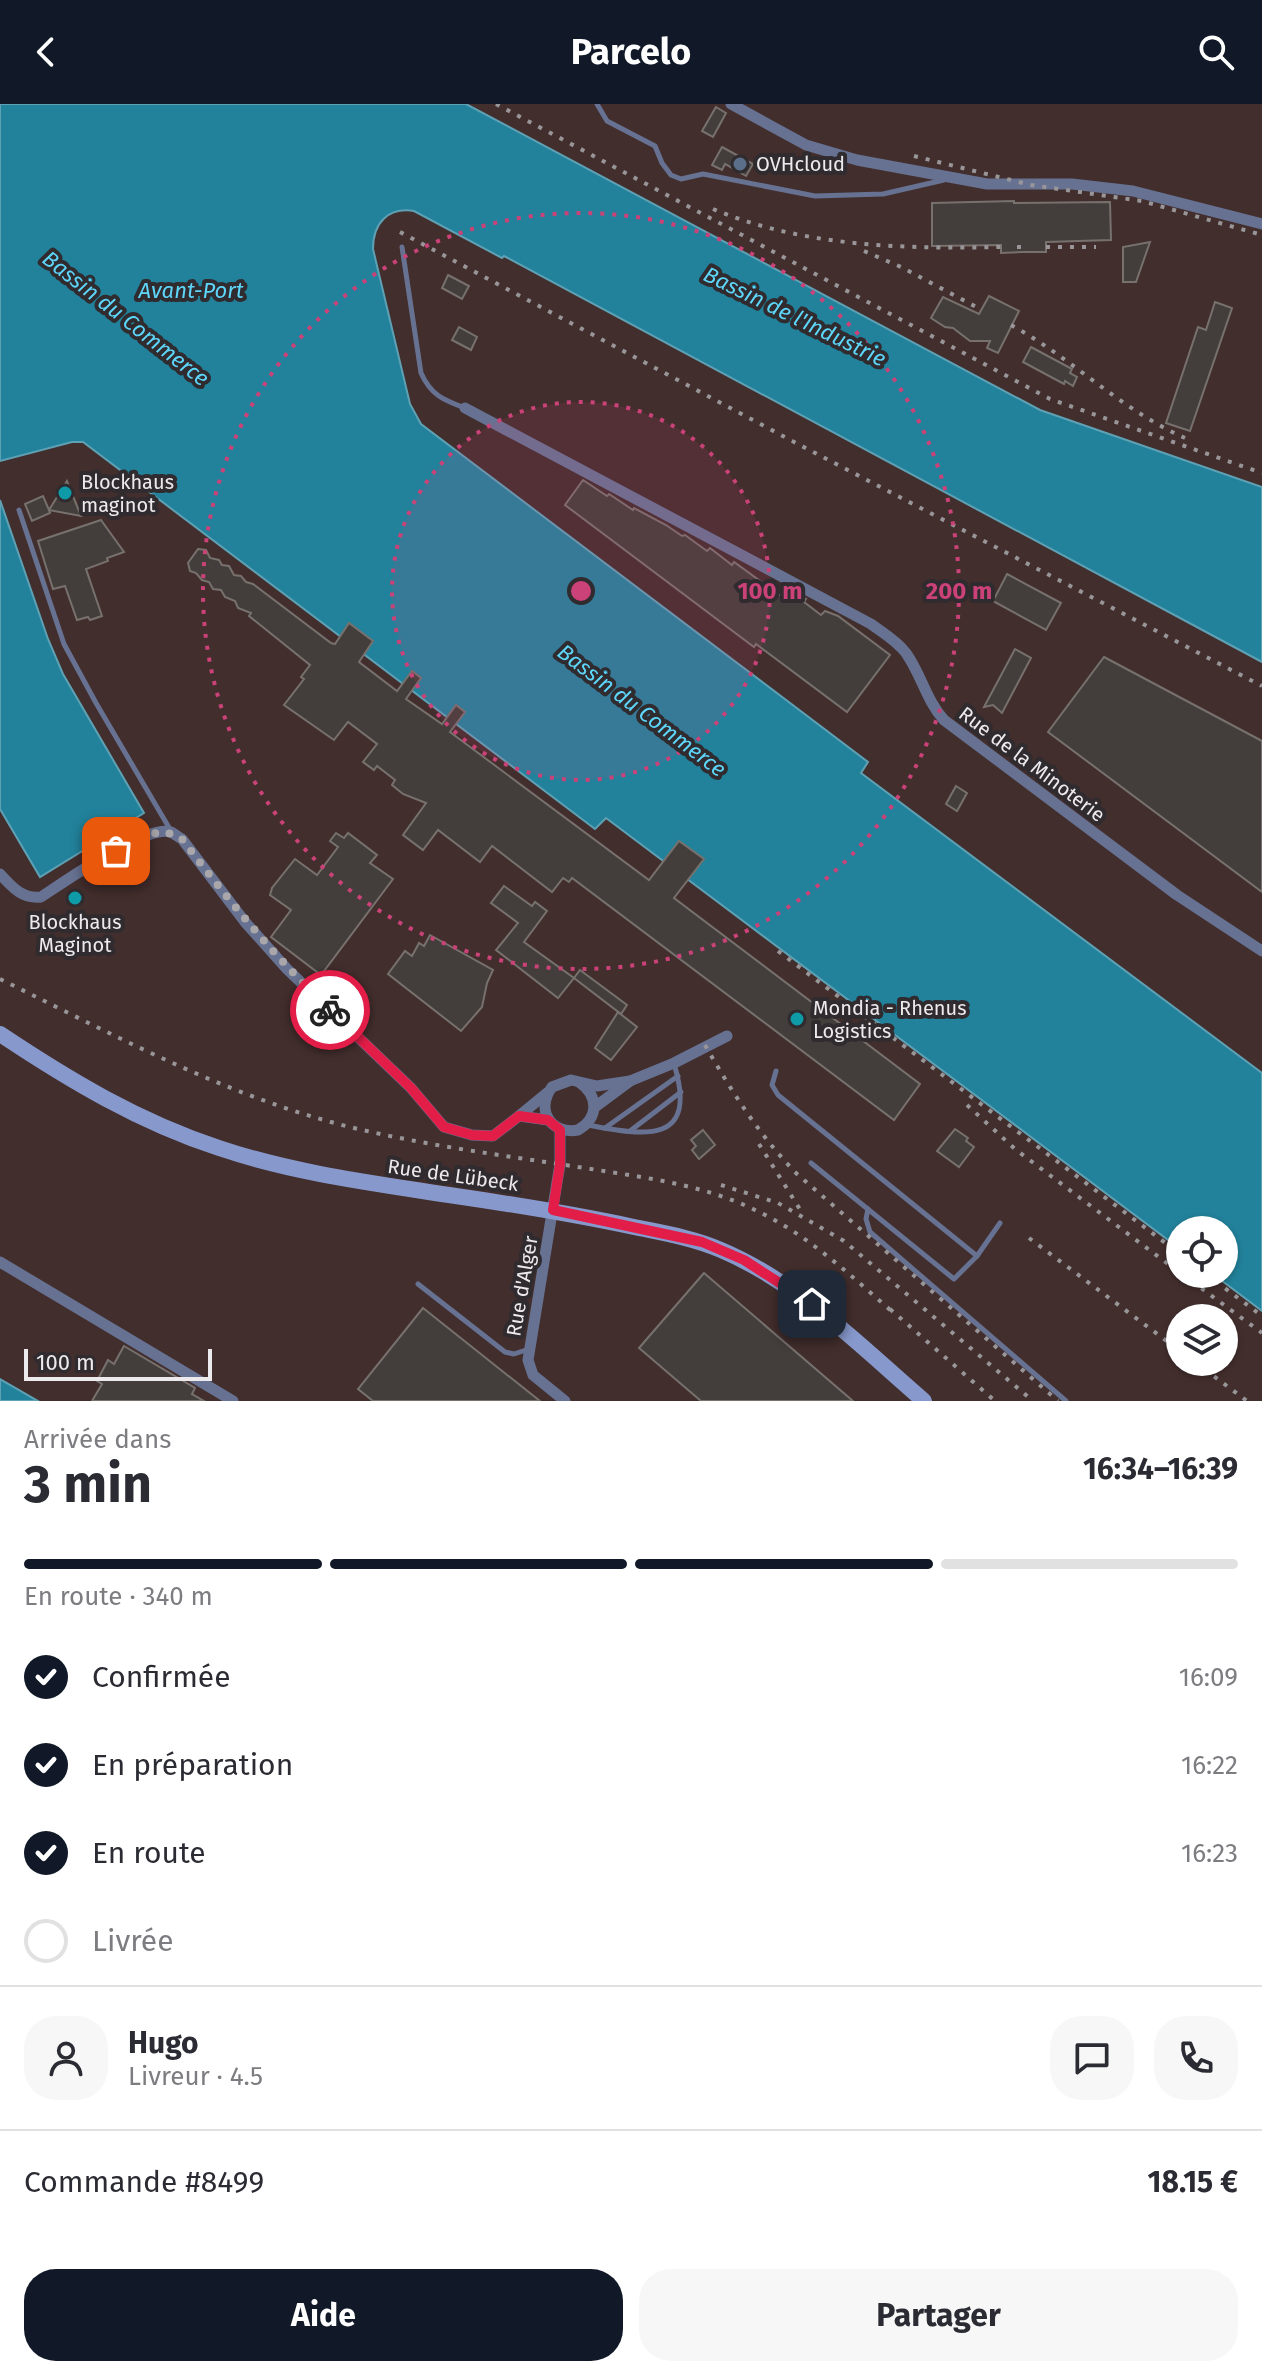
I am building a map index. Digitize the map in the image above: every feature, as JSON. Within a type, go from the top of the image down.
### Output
[{"type":"main road","name":"Rue de Lübeck","points":[[0,1034],[108,1101],[181,1135],[220,1149],[323,1175],[553,1210],[691,1239],[744,1260],[812,1304],[924,1401]]},
{"type":"street","points":[[731,104],[795,139],[868,163],[1011,185],[1072,184],[1133,191],[1262,224]]},
{"type":"street","name":"Rue de la Minoterie","points":[[465,408],[871,624],[907,654],[927,697],[944,720],[1177,895],[1262,951]]},
{"type":"street","points":[[0,874],[16,892],[29,898],[41,897],[135,840],[159,832],[172,832],[182,839],[245,922],[287,969],[411,1088],[444,1127],[463,1134],[493,1136],[562,1082],[597,1086],[630,1081],[727,1036]]},
{"type":"street","points":[[595,1107],[630,1081]]},
{"type":"street","points":[[560,1164],[572,1139],[593,1117],[595,1107],[588,1088],[579,1082]]},
{"type":"street","points":[[547,1093],[544,1107],[548,1120]]},
{"type":"street","points":[[519,1116],[548,1120],[560,1130],[583,1128]]},
{"type":"street","points":[[560,1130],[560,1164]]},
{"type":"street","name":"Rue d'Alger","points":[[560,1164],[528,1360],[533,1375],[565,1401]]},
{"type":"street","points":[[0,1262],[233,1401]]},
{"type":"lane","points":[[597,104],[607,121],[655,146],[671,175],[681,179],[703,174],[815,196],[883,194],[953,178]]},
{"type":"lane","points":[[402,247],[421,373],[428,389],[438,398],[465,408]]},
{"type":"lane","points":[[19,510],[64,644],[172,832]]},
{"type":"lane","points":[[583,1128],[651,1133],[665,1128],[679,1114],[681,1092],[674,1063]]},
{"type":"lane","points":[[776,1071],[772,1085],[778,1095],[977,1256]]},
{"type":"lane","points":[[604,1129],[678,1076]]},
{"type":"lane","points":[[629,1131],[681,1092]]},
{"type":"lane","points":[[811,1163],[954,1279],[977,1256],[1000,1223]]},
{"type":"lane","points":[[868,1209],[866,1219],[870,1232],[1066,1401]]},
{"type":"lane","points":[[418,1284],[505,1352],[514,1354],[530,1349]]},
{"type":"shaded area","points":[[0,104],[1262,104],[1262,1401],[38,1401],[0,1379]]},
{"type":"water","name":"Avant-Port","points":[[0,104],[466,104],[1040,410],[1262,487],[1262,662],[504,256],[502,258],[414,211],[390,214],[379,224],[376,232],[373,249],[410,404],[421,424],[868,762],[861,773],[1262,1073],[1262,1311],[1232,1288],[1238,1288],[1238,1216],[1166,1216],[1166,1238],[606,818],[595,829],[83,442],[72,442],[0,461]]},
{"type":"water","points":[[0,500],[63,674],[144,813],[40,877],[0,809]]},
{"type":"water","points":[[0,1379],[38,1401],[0,1401]]},
{"type":"building","points":[[716,107],[726,113],[713,137],[702,131]]},
{"type":"building","name":"OVHcloud","points":[[722,147],[753,164],[746,176],[725,164],[722,170],[712,165]]},
{"type":"building","points":[[1110,202],[1111,240],[1046,242],[1046,252],[1001,253],[1001,245],[932,246],[932,203]]},
{"type":"building","points":[[1150,242],[1136,282],[1123,282],[1123,247]]},
{"type":"building","points":[[448,275],[469,286],[462,299],[442,288]]},
{"type":"building","points":[[989,296],[1019,311],[998,353],[987,348],[990,341],[970,341],[953,328],[945,327],[931,318],[943,297],[979,314]]},
{"type":"building","points":[[1215,302],[1232,308],[1190,431],[1166,423],[1198,327],[1206,330]]},
{"type":"building","points":[[459,327],[477,337],[471,350],[452,340]]},
{"type":"building","points":[[1031,347],[1072,369],[1070,373],[1077,377],[1073,386],[1023,362]]},
{"type":"building","points":[[583,480],[607,496],[609,494],[633,510],[685,535],[707,551],[710,548],[732,565],[734,562],[788,601],[794,593],[806,599],[804,602],[821,615],[825,611],[838,616],[890,655],[847,712],[756,644],[754,647],[565,505]]},
{"type":"building","name":"Blockhaus maginot","points":[[67,481],[81,516],[49,510]]},
{"type":"building","points":[[43,496],[50,513],[32,521],[25,504]]},
{"type":"building","points":[[101,520],[124,552],[86,569],[102,616],[77,620],[65,586],[53,589],[38,541]]},
{"type":"building","points":[[198,549],[206,550],[210,558],[229,566],[234,575],[253,584],[331,643],[335,644],[349,623],[373,641],[359,662],[397,691],[412,671],[421,678],[406,699],[442,724],[456,705],[465,712],[450,732],[649,880],[679,841],[704,859],[674,898],[920,1084],[894,1120],[572,878],[569,882],[563,878],[552,892],[492,846],[480,862],[438,830],[423,850],[403,835],[426,803],[403,794],[392,785],[395,780],[377,766],[374,770],[363,762],[377,744],[348,722],[334,740],[284,705],[304,679],[301,677],[310,665],[249,616],[251,613],[238,608],[235,601],[225,597],[221,590],[213,589],[209,582],[190,571],[188,563]]},
{"type":"building","points":[[1007,574],[1061,603],[1046,630],[993,601]]},
{"type":"building","points":[[1015,649],[1031,658],[1002,713],[993,705],[984,707]]},
{"type":"building","points":[[1104,657],[1262,741],[1262,892],[1048,732]]},
{"type":"building","points":[[956,786],[967,793],[957,811],[946,804]]},
{"type":"building","points":[[336,833],[344,838],[348,833],[377,855],[370,863],[393,879],[321,975],[271,937],[291,910],[270,895],[295,859],[317,875],[338,847],[330,841]]},
{"type":"building","points":[[504,886],[532,906],[535,902],[547,911],[524,942],[574,978],[558,998],[496,950],[518,923],[491,903]]},
{"type":"building","points":[[430,935],[493,970],[482,1007],[461,1031],[388,974],[405,951],[412,956],[419,943],[424,946]]},
{"type":"building","points":[[580,970],[627,1005],[621,1014],[574,978]]},
{"type":"building","points":[[618,1012],[637,1027],[611,1060],[595,1048]]},
{"type":"building","points":[[955,1129],[968,1138],[966,1141],[974,1147],[959,1167],[937,1151]]},
{"type":"building","points":[[703,1130],[715,1145],[699,1159],[692,1150],[696,1146],[691,1140]]},
{"type":"building","points":[[704,1273],[853,1401],[701,1401],[639,1348]]},
{"type":"building","points":[[423,1308],[540,1401],[373,1401],[358,1389]]},
{"type":"building","points":[[124,1346],[195,1388],[192,1394],[204,1401],[92,1401],[102,1384],[97,1381],[108,1360],[114,1364]]},
{"type":"railway","points":[[496,104],[1050,399],[1262,473]]},
{"type":"railway","points":[[914,156],[1031,185],[1142,201],[1262,235]]},
{"type":"railway","points":[[713,209],[783,231],[855,243],[1001,247]]},
{"type":"railway","points":[[400,232],[1262,686]]},
{"type":"railway","points":[[1017,247],[1023,247]]},
{"type":"railway","points":[[1046,247],[1096,247]]},
{"type":"railway","points":[[864,251],[982,310]]},
{"type":"railway","points":[[1011,325],[1139,413],[1185,438]]},
{"type":"railway","points":[[778,951],[1166,1243]]},
{"type":"railway","points":[[0,979],[169,1062],[301,1113],[406,1139],[633,1176],[736,1201],[775,1220],[812,1244],[896,1315]]},
{"type":"railway","points":[[705,1045],[747,1112],[797,1174],[1058,1401]]},
{"type":"railway","points":[[967,1105],[1015,1149],[1166,1262]]},
{"type":"railway","points":[[759,1144],[801,1211]]},
{"type":"railway","points":[[721,1185],[778,1203],[844,1241],[1033,1401]]},
{"type":"railway","points":[[1029,1238],[1166,1341]]},
{"type":"railway","points":[[1201,1288],[1262,1333]]},
{"type":"railway","points":[[1225,1288],[1262,1316]]},
{"type":"railway","points":[[890,1309],[995,1401]]},
{"type":"railway","points":[[1214,1376],[1247,1401]]},
{"type":"way so far","points":[[116,851],[159,832],[172,832],[182,839],[245,922],[287,969],[330,1010]]},
{"type":"place","name":"OVHcloud","points":[[740,164]]},
{"type":"place","name":"Blockhaus maginot","points":[[65,493]]},
{"type":"place","name":"Blockhaus Maginot","points":[[75,898]]},
{"type":"place","name":"Mondia - Rhenus Logistics","points":[[797,1019]]},
{"type":"route","points":[[330,1010],[411,1088],[444,1127],[454,1132],[487,1137],[503,1130],[519,1116],[548,1120],[560,1130],[560,1164],[553,1210],[702,1242],[769,1274],[812,1304]]},
{"type":"water label","name":"Bassin de l'Industrie","points":[[795,316]]},
{"type":"water label","name":"Bassin du Commerce","points":[[126,318]]},
{"type":"water label","name":"Bassin du Commerce","points":[[642,710]]}]
